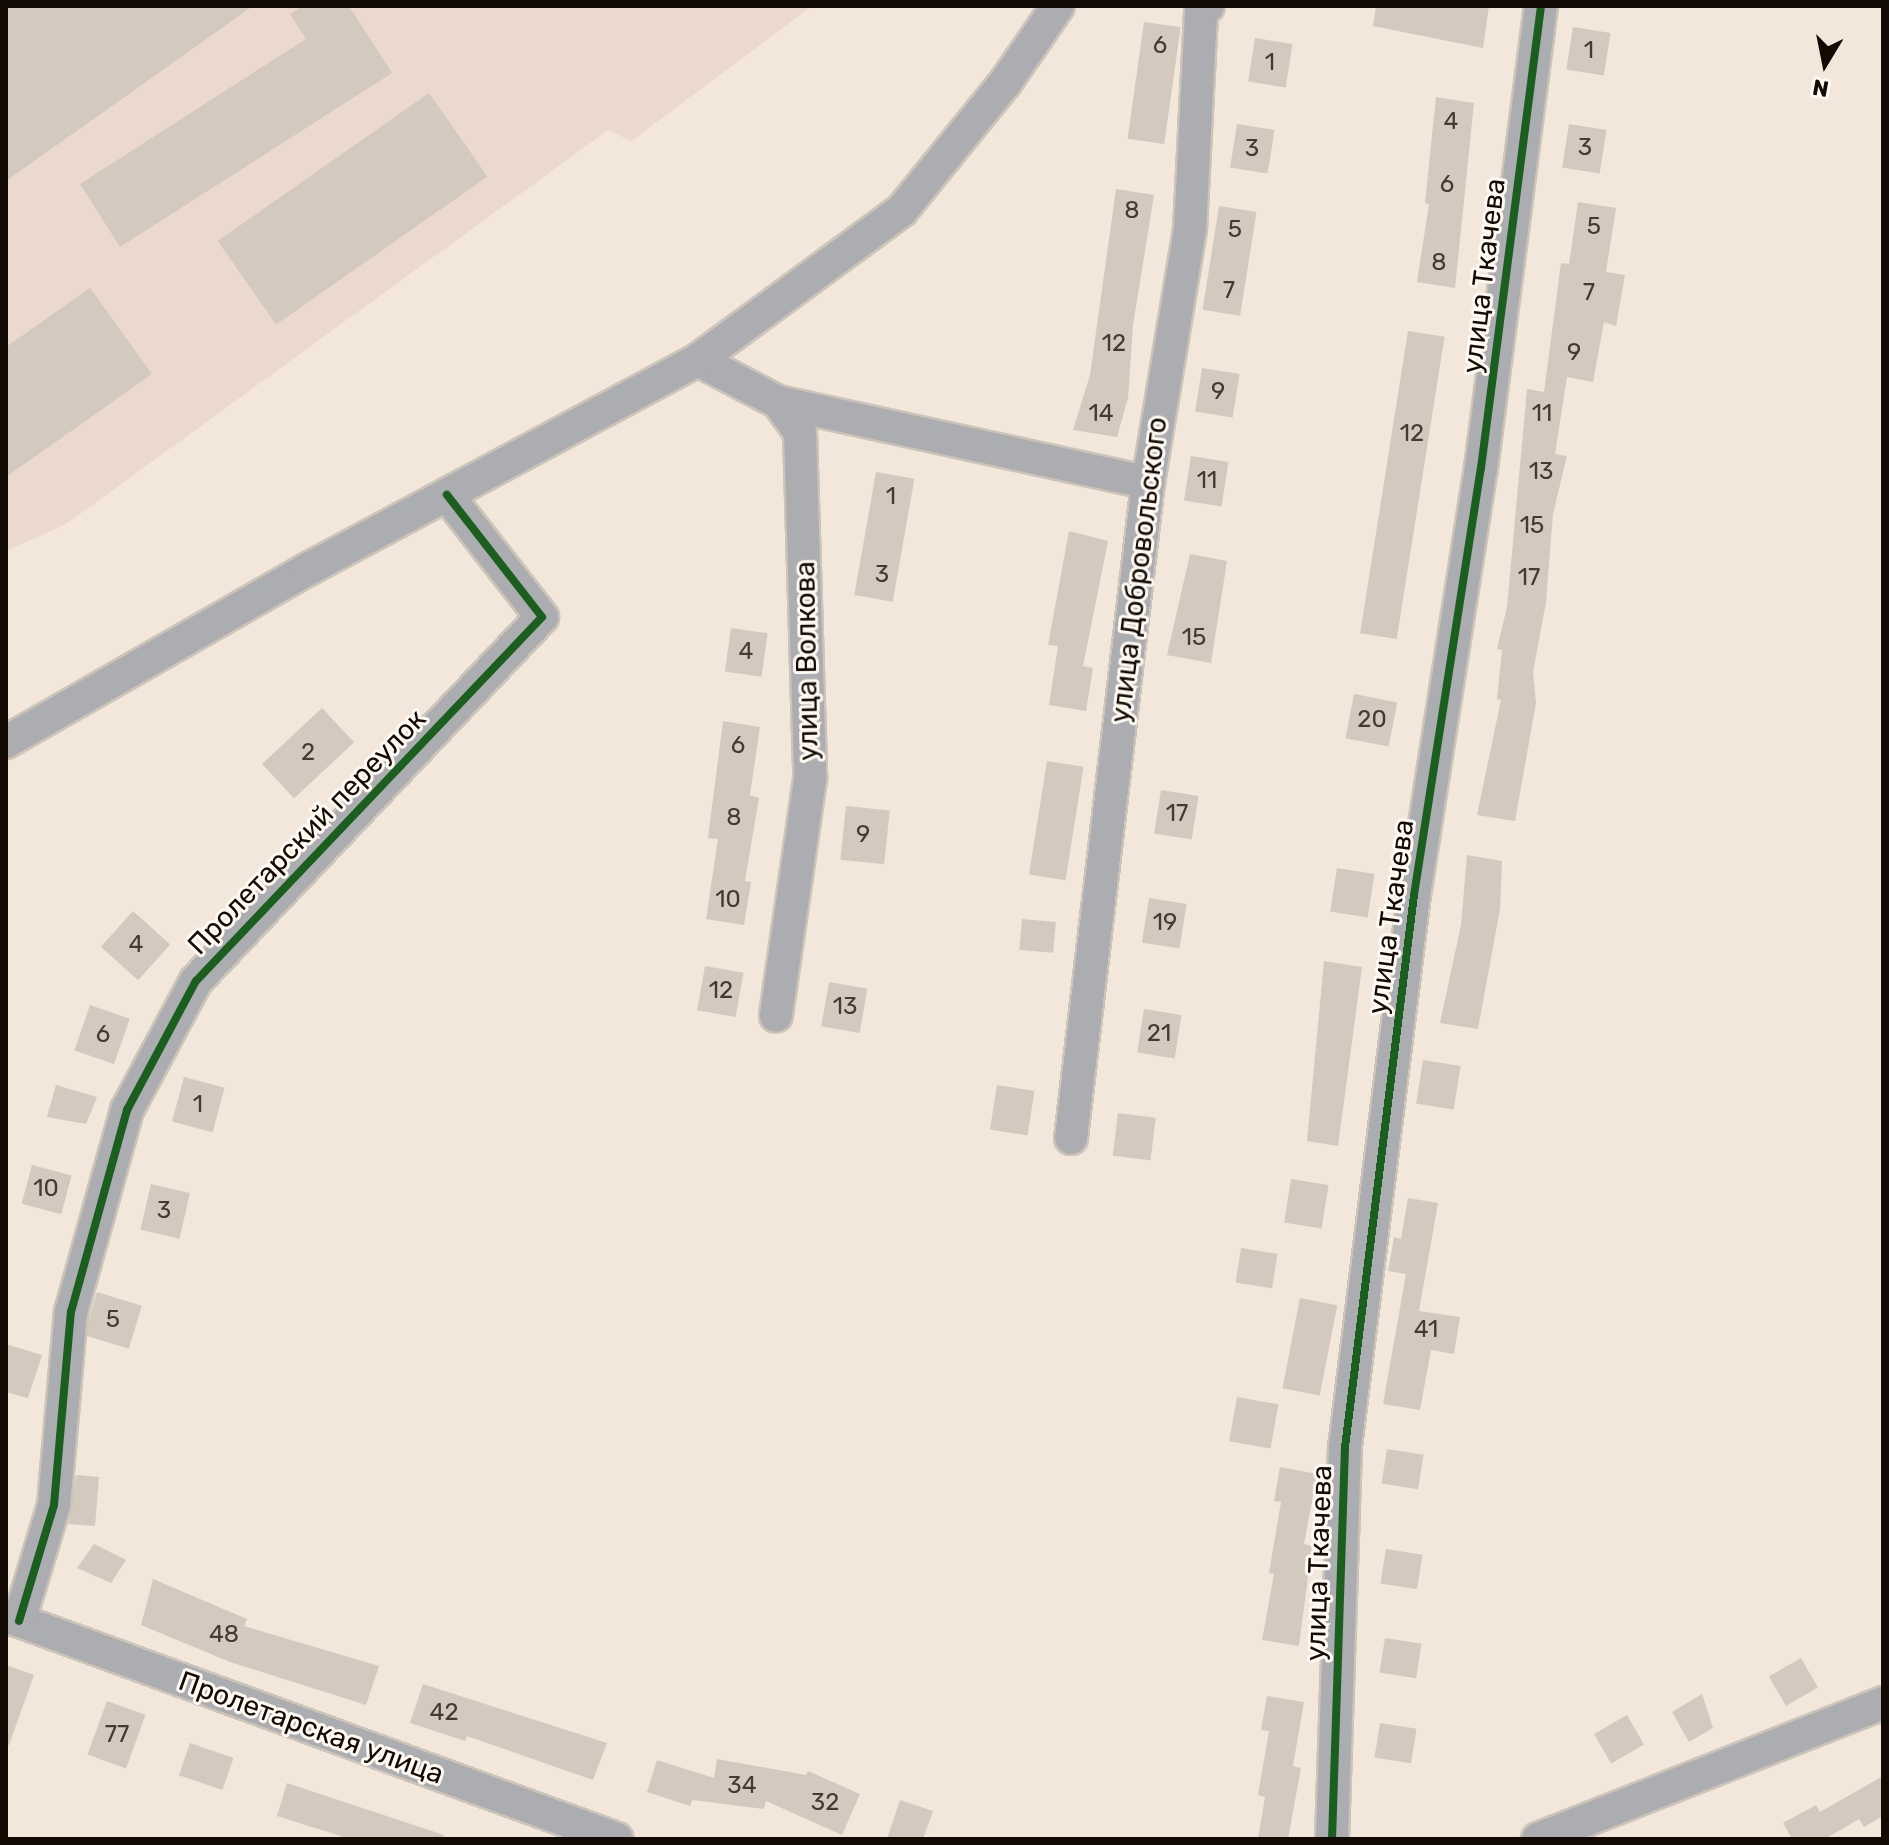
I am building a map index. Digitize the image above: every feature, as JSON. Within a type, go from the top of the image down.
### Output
[{"type":"street","points":[[6,742],[447,495],[698,360],[902,210],[1005,83],[1058,6]]},
{"type":"street","name":"улица Ткачева","points":[[1332,1839],[1345,1447],[1414,895],[1481,468],[1541,6]]},
{"type":"street","name":"улица Добровольского","points":[[1071,1138],[1148,483],[1190,230],[1195,7]]},
{"type":"street","name":"улица Волкова","points":[[698,360],[778,402],[800,432],[810,779],[776,1016]]},
{"type":"street","points":[[778,402],[1148,483]]},
{"type":"street","name":"Пролетарский переулок","points":[[12,1619],[54,1505],[71,1312],[127,1110],[196,981],[542,617],[447,495]]},
{"type":"street","name":"Пролетарская улица","points":[[12,1619],[617,1839]]},
{"type":"street","points":[[1538,1839],[1883,1703]]},
{"type":"shaded area","points":[[6,6],[812,6],[631,141],[608,130],[66,524],[6,551]]},
{"type":"building","points":[[6,6],[253,6],[6,181]]},
{"type":"building","points":[[302,6],[349,6],[392,73],[120,247],[80,184],[306,39],[290,14]]},
{"type":"building","points":[[1376,6],[1489,6],[1483,48],[1373,26]]},
{"type":"building","points":[[1144,22],[1181,27],[1164,144],[1128,139]]},
{"type":"building","points":[[1573,27],[1611,33],[1604,75],[1566,69]]},
{"type":"building","points":[[1255,38],[1293,44],[1286,87],[1248,81]]},
{"type":"building","points":[[429,93],[488,177],[276,325],[218,241]]},
{"type":"building","points":[[1436,97],[1474,103],[1455,288],[1417,282],[1429,204],[1425,203]]},
{"type":"building","points":[[1237,124],[1275,130],[1268,173],[1230,167]]},
{"type":"building","points":[[1569,124],[1607,130],[1600,173],[1562,167]]},
{"type":"building","points":[[1116,189],[1154,195],[1133,325],[1128,398],[1117,437],[1073,430],[1090,375]]},
{"type":"building","points":[[1578,202],[1616,208],[1606,272],[1625,275],[1616,326],[1604,322],[1593,382],[1567,377],[1555,454],[1567,456],[1553,514],[1546,602],[1533,672],[1536,703],[1515,821],[1477,815],[1501,700],[1497,699],[1502,650],[1497,649],[1507,607],[1527,389],[1544,392],[1561,263],[1569,264]]},
{"type":"building","points":[[1219,206],[1257,212],[1240,316],[1203,310]]},
{"type":"building","points":[[90,288],[152,374],[6,477],[6,347]]},
{"type":"building","points":[[1408,331],[1445,337],[1397,639],[1360,633]]},
{"type":"building","points":[[1202,368],[1240,374],[1233,417],[1195,411]]},
{"type":"building","points":[[1191,456],[1229,462],[1221,506],[1184,500]]},
{"type":"building","points":[[876,472],[914,479],[893,602],[854,595]]},
{"type":"building","points":[[1069,531],[1108,541],[1083,666],[1093,668],[1086,711],[1049,705],[1058,646],[1048,645]]},
{"type":"building","points":[[1190,554],[1227,561],[1211,663],[1167,655]]},
{"type":"building","points":[[731,628],[768,633],[762,677],[725,672]]},
{"type":"building","points":[[1354,694],[1397,702],[1389,747],[1345,738]]},
{"type":"building","points":[[322,708],[354,742],[294,798],[262,764]]},
{"type":"building","points":[[723,721],[760,727],[750,795],[759,798],[745,881],[751,882],[744,925],[706,919],[718,839],[708,838]]},
{"type":"building","points":[[1047,761],[1084,767],[1066,880],[1029,875]]},
{"type":"building","points":[[1161,790],[1199,796],[1192,839],[1154,833]]},
{"type":"building","points":[[846,806],[890,811],[884,864],[840,860]]},
{"type":"building","points":[[1467,855],[1502,861],[1500,909],[1478,1029],[1440,1023],[1461,925]]},
{"type":"building","points":[[1337,868],[1375,874],[1368,917],[1330,911]]},
{"type":"building","points":[[1149,898],[1187,904],[1179,948],[1142,942]]},
{"type":"building","points":[[133,911],[170,944],[138,980],[101,947]]},
{"type":"building","points":[[1022,919],[1056,922],[1053,953],[1019,950]]},
{"type":"building","points":[[1324,961],[1362,967],[1338,1146],[1307,1141]]},
{"type":"building","points":[[705,966],[743,973],[736,1017],[697,1010]]},
{"type":"building","points":[[829,982],[867,989],[860,1033],[821,1026]]},
{"type":"building","points":[[90,1005],[130,1019],[114,1064],[74,1050]]},
{"type":"building","points":[[1144,1009],[1182,1015],[1175,1058],[1137,1052]]},
{"type":"building","points":[[1423,1060],[1461,1066],[1454,1109],[1416,1103]]},
{"type":"building","points":[[184,1077],[225,1088],[213,1132],[172,1121]]},
{"type":"building","points":[[56,1085],[97,1097],[86,1124],[47,1117]]},
{"type":"building","points":[[997,1085],[1035,1091],[1027,1135],[990,1129]]},
{"type":"building","points":[[1118,1113],[1156,1118],[1150,1160],[1113,1156]]},
{"type":"building","points":[[32,1165],[72,1176],[61,1214],[22,1204]]},
{"type":"building","points":[[1291,1179],[1329,1185],[1322,1228],[1284,1222]]},
{"type":"building","points":[[151,1184],[190,1193],[179,1239],[140,1230]]},
{"type":"building","points":[[1408,1198],[1438,1203],[1419,1311],[1460,1317],[1454,1354],[1431,1350],[1420,1410],[1383,1404],[1406,1274],[1388,1271],[1394,1237],[1401,1239]]},
{"type":"building","points":[[1241,1248],[1278,1254],[1272,1288],[1236,1283]]},
{"type":"building","points":[[97,1292],[142,1306],[129,1349],[84,1335]]},
{"type":"building","points":[[1300,1298],[1337,1305],[1320,1396],[1282,1388]]},
{"type":"building","points":[[6,1344],[42,1355],[28,1398],[6,1392]]},
{"type":"building","points":[[1237,1397],[1278,1404],[1271,1449],[1229,1441]]},
{"type":"building","points":[[1387,1449],[1424,1455],[1418,1489],[1382,1484]]},
{"type":"building","points":[[1280,1467],[1317,1474],[1304,1544],[1312,1546],[1299,1646],[1262,1640],[1274,1574],[1269,1573],[1281,1502],[1274,1501]]},
{"type":"building","points":[[76,1475],[99,1477],[95,1526],[68,1524]]},
{"type":"building","points":[[94,1544],[126,1560],[111,1583],[77,1568]]},
{"type":"building","points":[[1386,1549],[1423,1555],[1417,1589],[1381,1584]]},
{"type":"building","points":[[153,1579],[247,1619],[244,1626],[379,1666],[366,1705],[230,1662],[141,1625]]},
{"type":"building","points":[[1385,1638],[1422,1644],[1416,1678],[1380,1673]]},
{"type":"building","points":[[1801,1658],[1818,1687],[1786,1706],[1769,1676]]},
{"type":"building","points":[[6,1665],[34,1675],[9,1745],[6,1745]]},
{"type":"building","points":[[423,1684],[607,1743],[593,1780],[467,1736],[465,1741],[410,1723]]},
{"type":"building","points":[[1702,1694],[1713,1728],[1689,1742],[1672,1712]]},
{"type":"building","points":[[1267,1696],[1304,1702],[1293,1766],[1301,1768],[1288,1839],[1258,1839],[1265,1797],[1258,1795],[1269,1731],[1261,1730]]},
{"type":"building","points":[[107,1701],[146,1715],[126,1769],[88,1755]]},
{"type":"building","points":[[1627,1715],[1644,1744],[1611,1763],[1594,1734]]},
{"type":"building","points":[[1380,1723],[1417,1729],[1411,1763],[1375,1758]]},
{"type":"building","points":[[190,1743],[233,1758],[222,1790],[179,1775]]},
{"type":"building","points":[[717,1759],[806,1775],[808,1771],[860,1794],[842,1835],[766,1801],[764,1809],[692,1800],[690,1806],[647,1792],[657,1760],[714,1778]]},
{"type":"building","points":[[1883,1776],[1883,1816],[1864,1827],[1859,1819],[1825,1839],[1792,1839],[1783,1823],[1816,1805],[1820,1812]]},
{"type":"building","points":[[287,1783],[444,1835],[443,1839],[350,1839],[277,1816]]},
{"type":"building","points":[[900,1800],[933,1811],[923,1839],[887,1839]]},
{"type":"cycle path","points":[[1332,1839],[1345,1447],[1414,895],[1481,468],[1541,6]]},
{"type":"cycle path","points":[[19,1621],[54,1505],[71,1312],[127,1110],[196,981],[542,617],[447,495]]}]
